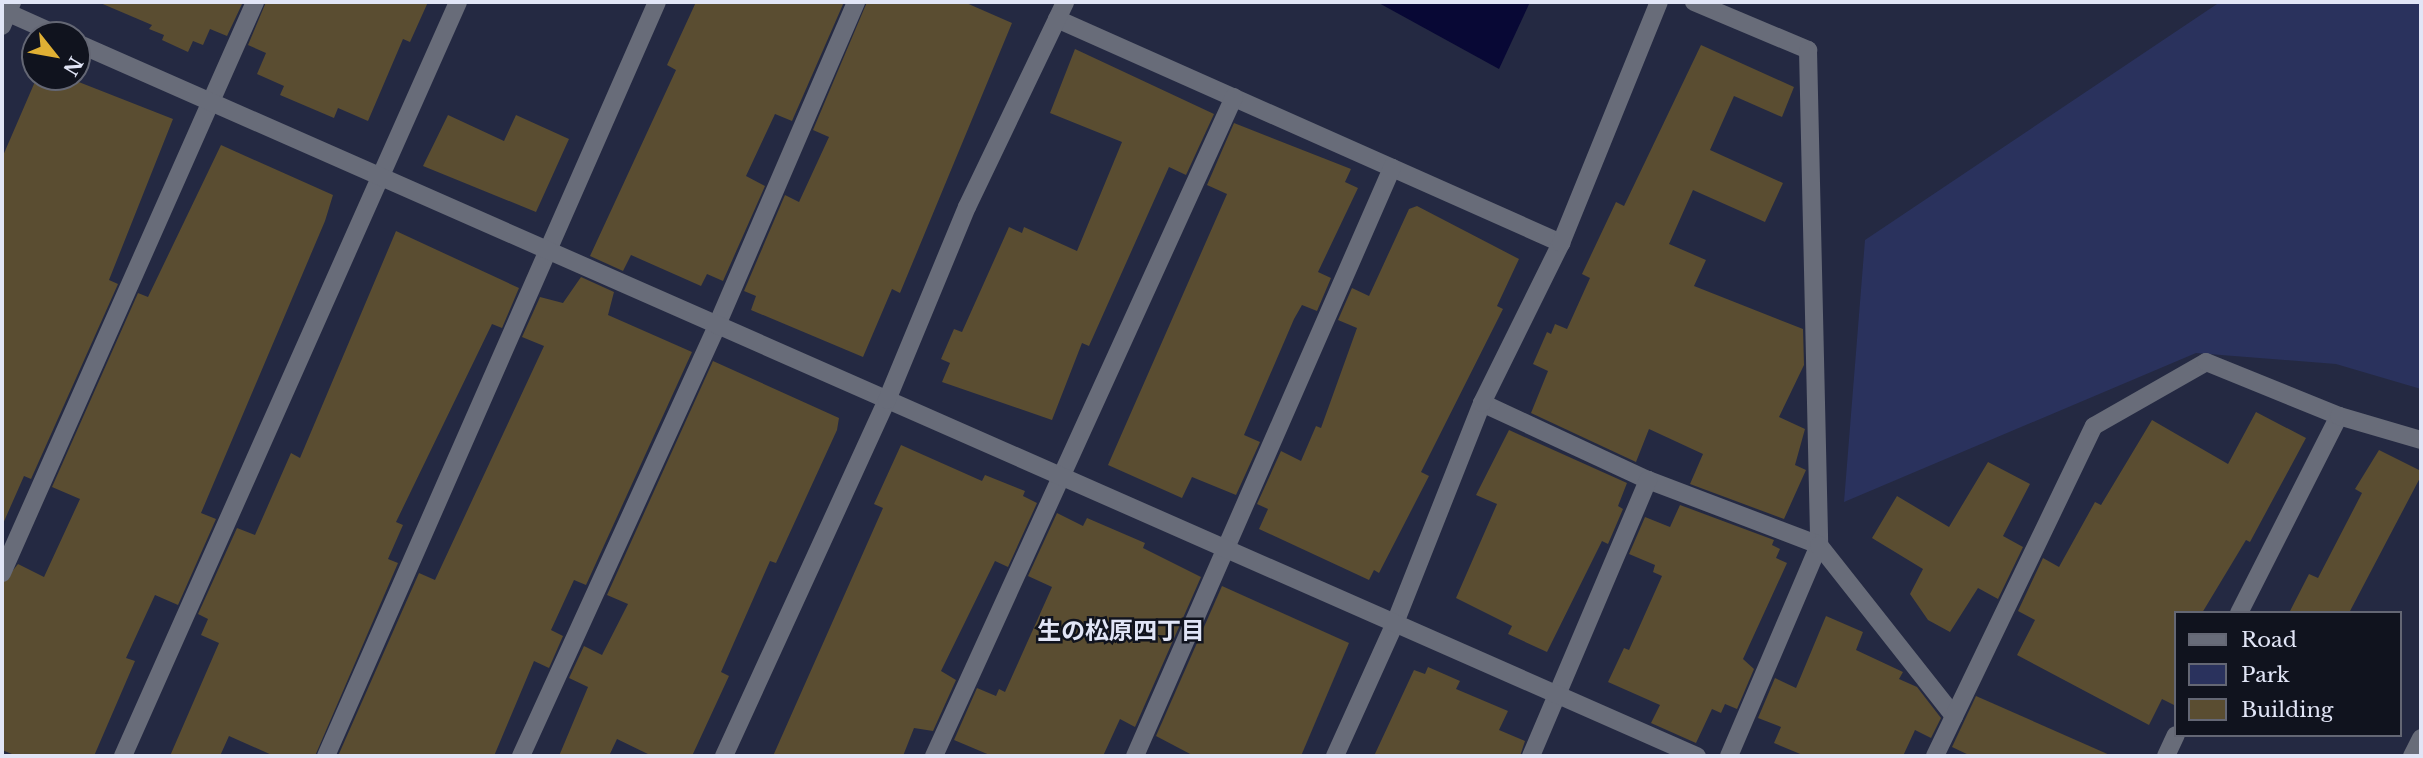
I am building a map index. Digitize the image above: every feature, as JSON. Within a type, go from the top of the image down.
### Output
[{"type":"street","points":[[2,573],[255,2]]},
{"type":"street","points":[[123,756],[458,2]]},
{"type":"street","points":[[326,756],[657,2]]},
{"type":"street","points":[[520,756],[717,325],[856,2]]},
{"type":"street","points":[[1335,756],[1395,623],[1482,403],[1561,243],[1659,2]]},
{"type":"street","points":[[1695,2],[1808,50],[1819,545],[1729,756]]},
{"type":"street","points":[[724,756],[887,400],[967,207],[1061,10],[1234,97],[1561,243]]},
{"type":"street","points":[[6,13],[25,21]]},
{"type":"street","points":[[91,49],[1697,756]]},
{"type":"street","points":[[934,756],[1234,97]]},
{"type":"street","points":[[1135,756],[1229,550],[1392,169]]},
{"type":"street","points":[[1935,756],[2094,426],[2206,362],[2339,416],[2421,440]]},
{"type":"street","points":[[1482,403],[1648,480],[1819,545],[1954,716]]},
{"type":"street","points":[[2240,611],[2339,416]]},
{"type":"street","points":[[1531,756],[1648,480]]},
{"type":"street","points":[[2166,756],[2175,737]]},
{"type":"street","points":[[2412,756],[2421,738]]},
{"type":"green space","points":[[2220,2],[2421,2],[2421,389],[2336,364],[2196,353],[1844,502],[1865,240]]},
{"type":"shaded area","points":[[1377,2],[1530,2],[1499,69]]},
{"type":"building","points":[[98,2],[243,2],[227,36],[210,29],[203,45],[193,41],[188,52],[162,40],[164,35],[149,29],[152,25]]},
{"type":"building","points":[[266,2],[428,2],[410,42],[403,39],[368,121],[338,108],[334,118],[280,95],[284,86],[257,74],[266,53],[248,45]]},
{"type":"building","points":[[696,2],[844,2],[792,121],[775,114],[746,176],[765,186],[723,281],[707,274],[701,286],[631,255],[623,271],[590,256],[676,70],[667,65]]},
{"type":"building","points":[[867,2],[964,2],[1012,23],[900,293],[892,289],[863,357],[751,310],[756,296],[744,291],[785,195],[799,202],[829,137],[813,130]]},
{"type":"building","points":[[1701,45],[1794,87],[1782,117],[1734,96],[1710,150],[1783,183],[1765,222],[1693,190],[1669,244],[1706,260],[1694,286],[1803,329],[1804,365],[1779,417],[1805,429],[1795,465],[1806,470],[1784,519],[1690,484],[1703,454],[1649,429],[1636,462],[1531,413],[1548,371],[1533,364],[1547,332],[1551,334],[1555,324],[1567,329],[1590,278],[1582,274],[1616,202],[1624,206]]},
{"type":"building","points":[[1075,49],[1214,114],[1186,175],[1169,167],[1089,346],[1082,343],[1052,420],[942,382],[950,363],[941,359],[954,329],[962,332],[1009,227],[1022,233],[1024,227],[1077,251],[1122,142],[1050,113]]},
{"type":"building","points":[[91,87],[173,119],[109,280],[118,284],[31,479],[24,476],[2,526],[2,158],[31,91],[91,91]]},
{"type":"building","points":[[448,115],[504,141],[516,115],[569,139],[536,212],[423,166]]},
{"type":"building","points":[[1234,123],[1351,169],[1345,182],[1358,188],[1318,272],[1331,278],[1317,311],[1302,305],[1244,435],[1260,442],[1236,495],[1192,477],[1182,498],[1108,465],[1227,194],[1207,185]]},
{"type":"building","points":[[221,145],[333,195],[325,221],[201,513],[216,519],[178,605],[155,595],[126,658],[135,661],[94,756],[17,756],[2,750],[2,584],[18,564],[44,577],[80,499],[52,487],[138,293],[148,297]]},
{"type":"building","points":[[1417,206],[1519,259],[1497,306],[1503,309],[1421,472],[1429,476],[1379,573],[1374,570],[1369,580],[1259,529],[1268,509],[1257,504],[1281,451],[1301,461],[1316,426],[1321,428],[1357,328],[1338,320],[1352,288],[1369,296],[1409,209]]},
{"type":"building","points":[[396,231],[519,288],[502,328],[492,324],[396,522],[403,525],[388,559],[398,563],[315,756],[274,756],[229,736],[220,756],[170,756],[219,643],[201,635],[208,619],[198,614],[237,528],[255,535],[291,453],[300,458]]},
{"type":"building","points":[[581,277],[614,292],[608,315],[692,352],[586,585],[574,580],[551,630],[563,636],[549,668],[534,661],[494,756],[338,756],[419,573],[435,580],[544,346],[522,337],[540,297],[563,303]]},
{"type":"building","points":[[713,361],[839,418],[837,430],[776,563],[770,561],[721,672],[729,676],[692,756],[652,756],[617,739],[609,756],[559,756],[588,687],[569,678],[584,646],[602,655],[628,604],[607,595]]},
{"type":"building","points":[[2256,412],[2306,438],[2250,542],[2246,540],[2203,611],[2174,611],[2174,705],[2162,699],[2149,725],[2017,655],[2035,620],[2018,611],[2043,558],[2059,567],[2095,502],[2101,505],[2152,420],[2228,464]]},
{"type":"building","points":[[1509,430],[1627,483],[1618,506],[1623,509],[1608,544],[1602,541],[1547,652],[1508,634],[1512,626],[1456,598],[1497,504],[1476,495]]},
{"type":"building","points":[[901,445],[982,481],[985,475],[1025,491],[1023,496],[1037,503],[1008,567],[995,561],[941,671],[956,680],[933,731],[914,728],[903,756],[773,756],[883,508],[874,504]]},
{"type":"building","points":[[2379,450],[2421,471],[2421,476],[2350,611],[2290,611],[2309,574],[2318,578],[2362,493],[2355,489]]},
{"type":"building","points":[[1988,462],[2030,484],[2003,536],[2023,547],[1998,599],[1978,588],[1950,632],[1928,620],[1910,594],[1923,569],[1872,538],[1897,496],[1949,527]]},
{"type":"building","points":[[1680,505],[1774,540],[1772,545],[1780,549],[1776,558],[1787,563],[1743,659],[1754,669],[1737,709],[1725,704],[1721,713],[1712,709],[1696,743],[1651,723],[1660,705],[1608,682],[1624,648],[1629,650],[1662,576],[1653,572],[1655,565],[1629,554],[1645,517],[1670,527]]},
{"type":"building","points":[[1057,513],[1083,526],[1087,518],[1145,543],[1143,548],[1201,577],[1135,727],[1120,719],[1103,756],[992,756],[954,740],[977,688],[996,696],[999,689],[1005,692],[1052,587],[1028,576]]},
{"type":"building","points":[[1222,586],[1349,643],[1301,756],[1194,756],[1156,736]]},
{"type":"building","points":[[1826,616],[1863,632],[1856,650],[1903,672],[1899,679],[1917,687],[1941,718],[1931,738],[1915,730],[1903,756],[1805,756],[1774,743],[1781,727],[1758,718],[1775,678],[1796,688]]},
{"type":"building","points":[[1428,667],[1460,681],[1456,689],[1508,711],[1499,730],[1525,741],[1520,756],[1374,756],[1414,670],[1425,674]]},
{"type":"building","points":[[1976,696],[2112,756],[1971,756],[1952,747]]},
{"type":"district","name":"生の松原四丁目","points":[[1121,631]]}]
